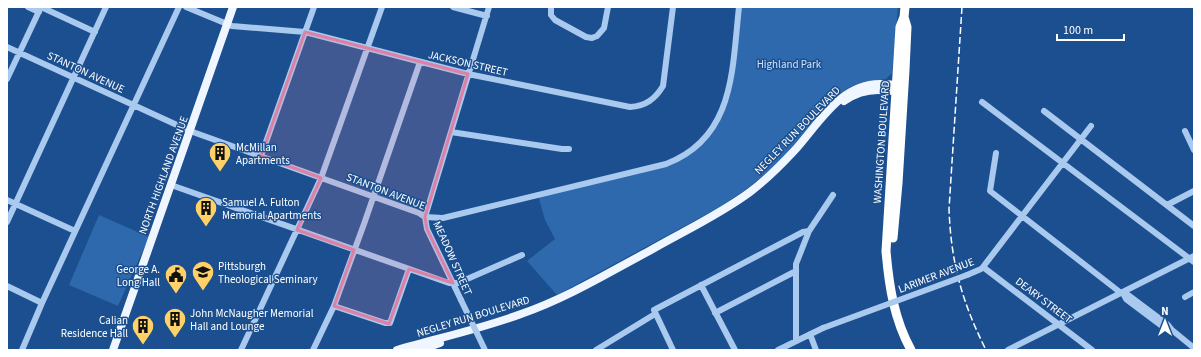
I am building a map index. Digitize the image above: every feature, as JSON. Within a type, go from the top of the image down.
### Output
[{"type":"highway","name":"WASHINGTON BOULEVARD","points":[[905,7],[904,17],[900,27],[897,190],[892,247],[888,269],[894,308],[902,331],[911,350]]},
{"type":"main road","name":"NORTH HIGHLAND AVENUE","points":[[113,350],[234,7]]},
{"type":"main road","name":"NEGLEY RUN BOULEVARD","points":[[397,350],[512,318],[548,304],[581,288],[720,212],[751,191],[779,167],[835,104],[848,93],[869,85],[899,88]]},
{"type":"main road","name":"NEGLEY RUN BOULEVARD","points":[[420,350],[522,319],[582,292],[722,215],[753,195],[786,166],[835,110],[847,99],[870,91],[899,88]]},
{"type":"street","points":[[28,7],[40,9],[95,32]]},
{"type":"street","points":[[7,222],[106,7]]},
{"type":"street","points":[[22,350],[42,303],[179,7]]},
{"type":"street","name":"JACKSON STREET","points":[[186,7],[232,26],[305,32],[468,74],[630,107],[645,104],[658,94],[663,86],[673,7]]},
{"type":"street","points":[[261,156],[314,7]]},
{"type":"street","points":[[241,350],[321,178],[382,7]]},
{"type":"street","points":[[453,7],[487,16]]},
{"type":"street","points":[[425,217],[489,7]]},
{"type":"street","points":[[550,7],[551,15],[555,20],[592,38],[602,32],[608,7]]},
{"type":"street","name":"STANTON AVENUE","points":[[7,47],[190,131],[374,196],[419,213],[425,217],[443,218],[653,168],[673,162],[692,150],[707,137],[717,122],[726,100],[739,7]]},
{"type":"street","points":[[7,79],[40,9]]},
{"type":"street","points":[[313,350],[334,306],[420,62]]},
{"type":"street","points":[[982,102],[1062,164],[1192,259],[1008,350]]},
{"type":"street","points":[[1044,111],[1194,226]]},
{"type":"street","name":"LARIMER AVENUE","points":[[778,350],[823,328],[968,275],[983,267],[1090,126]]},
{"type":"street","points":[[1185,131],[1194,150]]},
{"type":"street","points":[[451,132],[562,149],[569,148]]},
{"type":"street","points":[[996,153],[990,192],[1122,294],[1128,295],[1168,325],[1194,348]]},
{"type":"street","points":[[171,185],[449,283],[458,283],[522,255]]},
{"type":"street","points":[[1167,205],[1194,191]]},
{"type":"street","points":[[796,340],[796,264],[810,231],[833,195]]},
{"type":"street","points":[[7,200],[75,231]]},
{"type":"street","name":"MEADOW STREET","points":[[425,217],[427,229],[485,350]]},
{"type":"street","points":[[673,350],[654,310],[803,232],[810,231]]},
{"type":"street","name":"DEARY STREET","points":[[983,267],[1092,350]]},
{"type":"street","points":[[334,306],[389,324],[409,269]]},
{"type":"street","points":[[715,313],[796,271]]},
{"type":"street","points":[[701,285],[735,350]]},
{"type":"street","points":[[7,286],[42,303]]},
{"type":"street","points":[[1185,297],[1194,292]]},
{"type":"street","points":[[596,350],[655,314]]},
{"type":"street","points":[[810,334],[816,350]]},
{"type":"highlighted area","points":[[305,32],[468,74],[425,217],[427,229],[453,283],[409,269],[389,324],[334,306],[354,250],[297,230],[321,178],[261,156]]},
{"type":"green space","name":"Highland Park","points":[[739,7],[898,7],[892,73],[886,79],[861,82],[842,92],[770,170],[734,198],[557,295],[527,261],[555,239],[545,220],[538,195],[653,168],[693,150],[717,122],[726,100]]},
{"type":"green space","points":[[99,215],[149,237],[118,306],[69,285]]},
{"type":"railway","points":[[962,7],[949,209],[950,229],[955,265],[964,299],[986,350]]},
{"type":"place","name":"McMillan Apartments","points":[[220,172]]},
{"type":"place","name":"Samuel A. Fulton Memorial Apartments","points":[[206,228]]},
{"type":"place","name":"Pittsburgh Theological Seminary","points":[[203,292]]},
{"type":"place","name":"George A. Long Hall","points":[[176,294]]},
{"type":"place","name":"John McNaugher Memorial Hall and Lounge","points":[[175,338]]},
{"type":"place","name":"Calian Residence Hall","points":[[143,346]]}]
